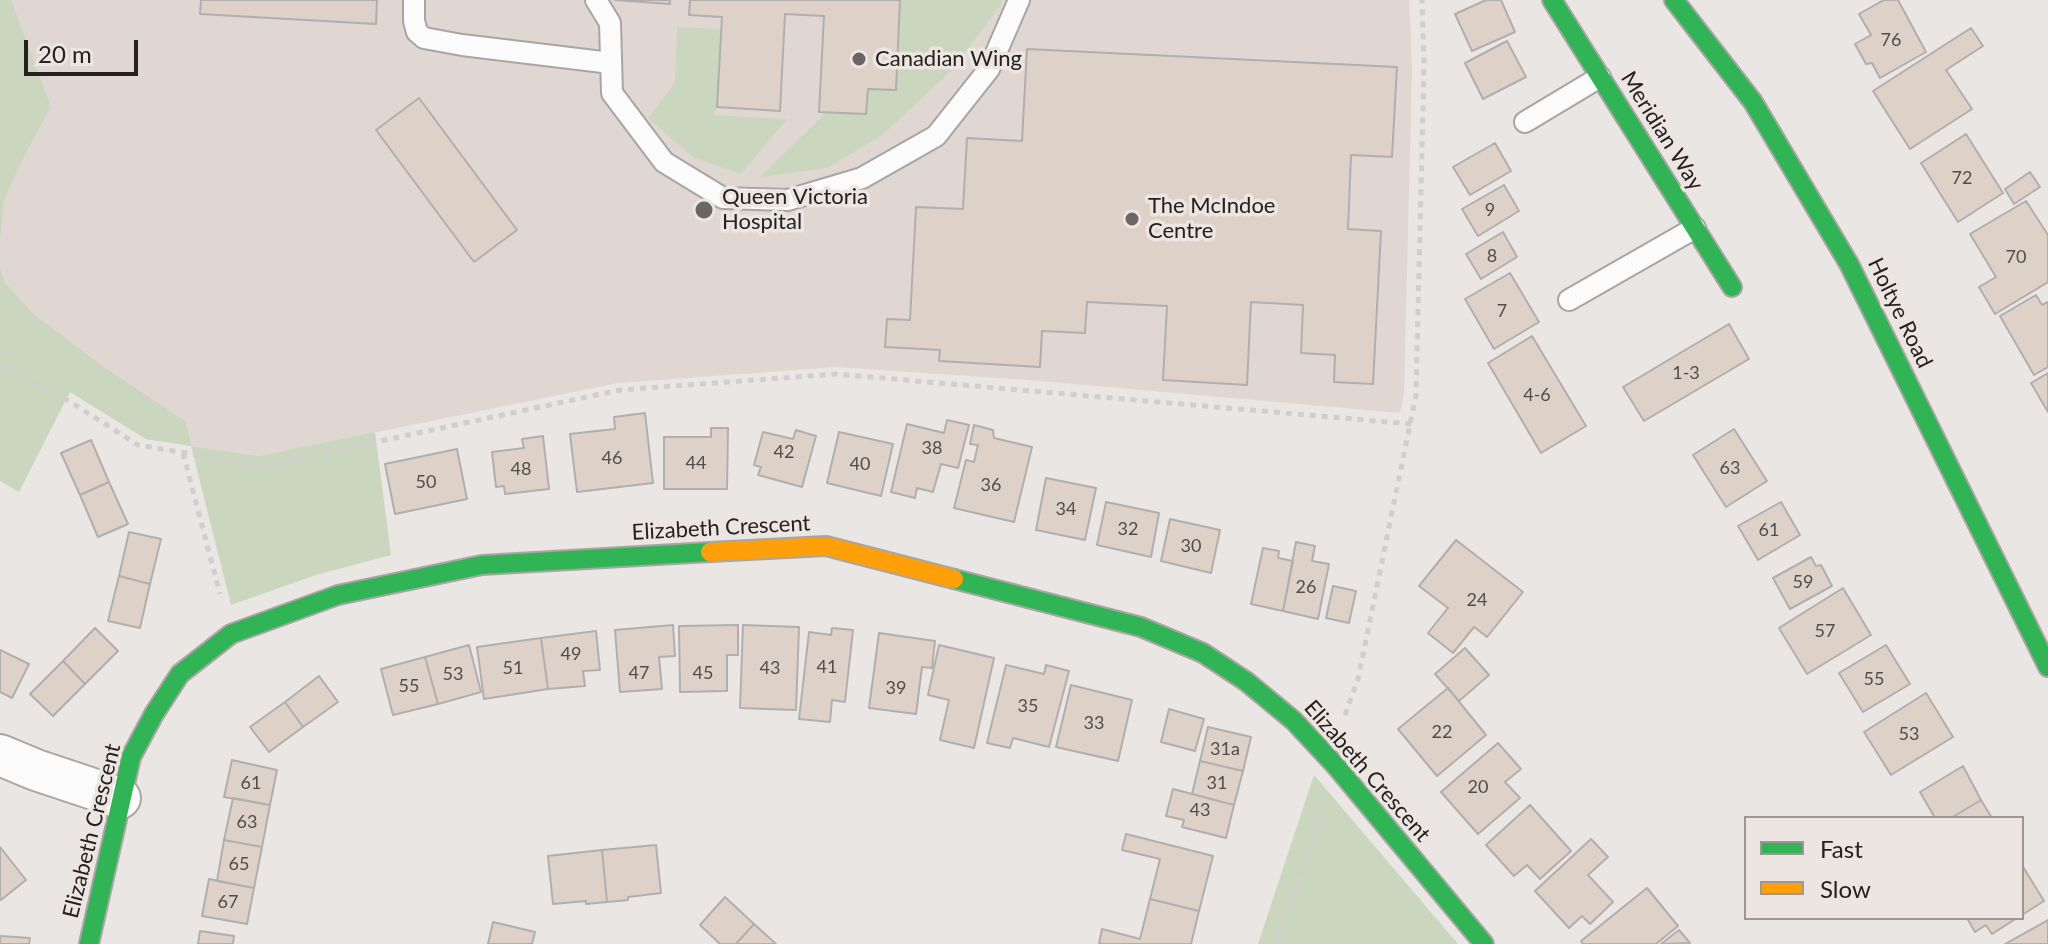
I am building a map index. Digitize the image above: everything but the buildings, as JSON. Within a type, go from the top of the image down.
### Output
[{"type":"street","name":"Meridian Way","points":[[1552,0],[1732,287]]},
{"type":"street","name":"Holtye Road","points":[[1674,0],[1753,102],[1849,264],[2048,667]]},
{"type":"street","name":"Elizabeth Crescent","points":[[89,944],[131,757],[180,674],[231,634],[338,595],[482,565],[826,546],[1141,627],[1203,653],[1247,682],[1294,721],[1335,765],[1484,944]]},
{"type":"street","points":[[0,755],[120,798]]},
{"type":"lane","points":[[414,0],[414,21],[417,32],[424,38],[611,63]]},
{"type":"lane","points":[[596,0],[610,23],[612,93],[664,162],[723,198],[788,200],[862,178],[936,136],[989,69],[1019,0]]},
{"type":"lane","points":[[1525,122],[1600,77]]},
{"type":"lane","points":[[1569,300],[1695,228]]},
{"type":"path","points":[[1276,944],[1328,800],[1339,735],[1358,679],[1416,395],[1424,65],[1422,0]]},
{"type":"path","points":[[0,364],[69,401],[138,445],[263,466],[620,390],[836,374],[1411,424]]},
{"type":"path","points":[[183,453],[231,634]]},
{"type":"shaded area","name":"Queen Victoria Hospital","points":[[0,0],[1409,0],[1412,67],[1404,394],[1400,413],[1041,381],[837,367],[618,383],[259,456],[146,439],[0,354]]},
{"type":"green space","points":[[0,0],[11,0],[51,107],[4,200],[0,239]]},
{"type":"green space","points":[[900,0],[1001,0],[1001,5],[951,71],[882,135],[827,168],[760,177],[827,112],[866,114],[868,89],[895,90]]},
{"type":"green space","points":[[677,27],[722,29],[717,107],[713,115],[787,119],[741,174],[694,158],[648,118],[675,83]]},
{"type":"green space","points":[[0,267],[5,283],[31,312],[101,365],[186,422],[191,446],[146,439],[70,392],[19,492],[0,481]]},
{"type":"green space","points":[[375,432],[391,555],[316,575],[231,605],[191,446],[259,456]]},
{"type":"green space","points":[[1314,775],[1458,944],[1258,944]]},
{"type":"traffic: fast","points":[[1552,0],[1732,287]]},
{"type":"traffic: fast","points":[[1674,0],[1753,102],[1849,264],[2048,667]]},
{"type":"traffic: fast","points":[[89,944],[131,757],[180,674],[231,634],[338,595],[482,565],[710,552]]},
{"type":"traffic: fast","points":[[954,579],[1141,627],[1203,653],[1247,682],[1294,721],[1335,765],[1484,944]]},
{"type":"traffic: slow","points":[[710,552],[826,546],[954,579]]},
{"type":"place","name":"Canadian Wing","points":[[859,59]]},
{"type":"place","name":"Queen Victoria Hospital","points":[[704,210]]},
{"type":"place","name":"The McIndoe Centre","points":[[1132,219]]}]
